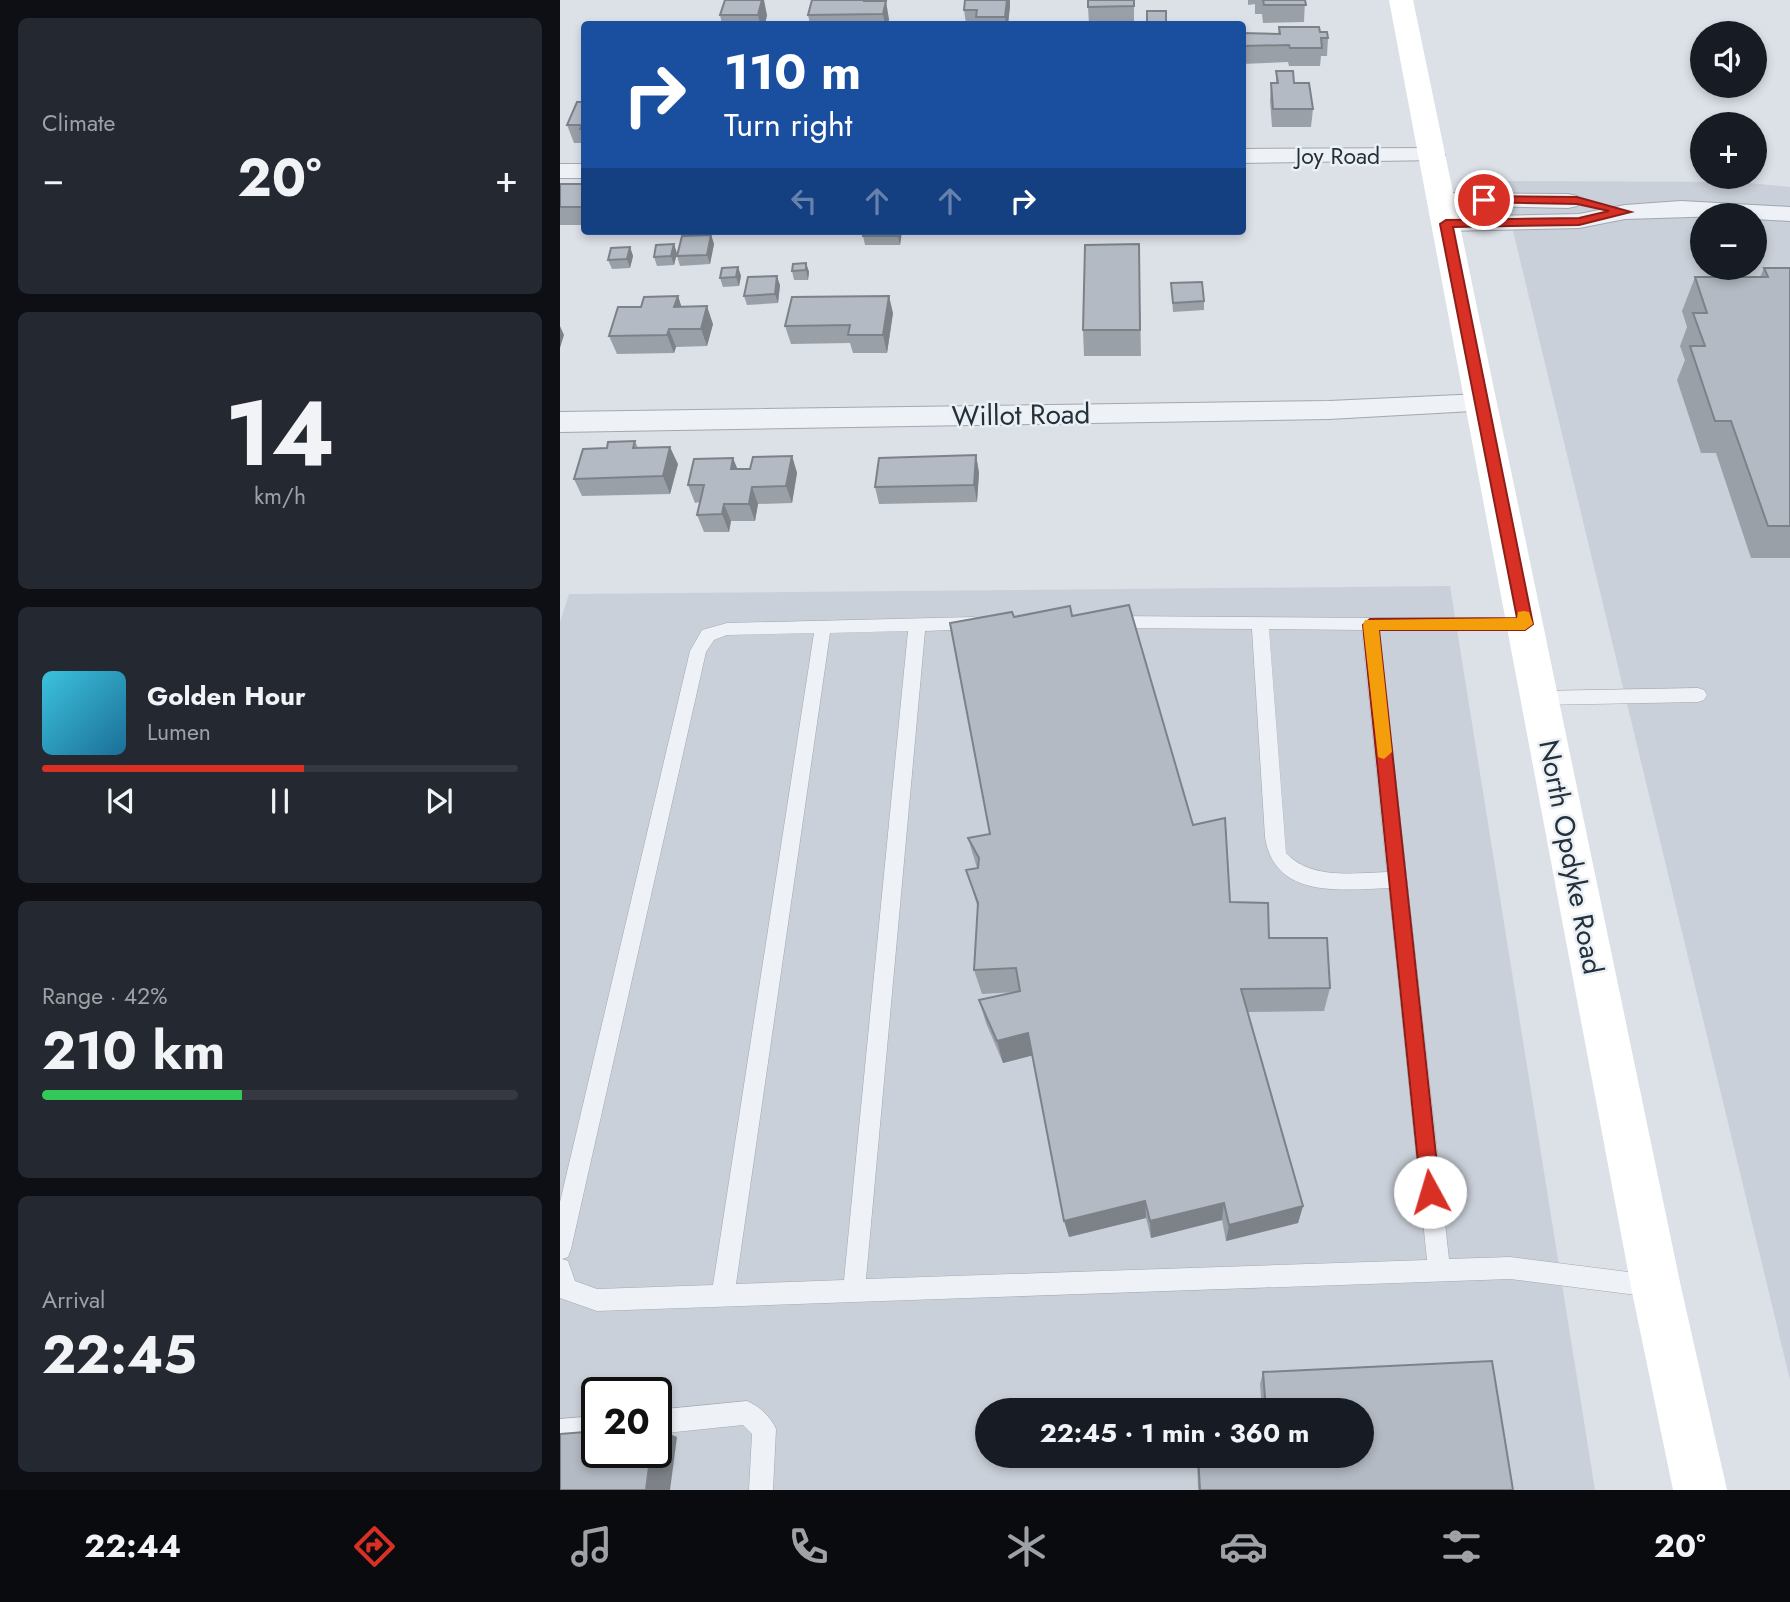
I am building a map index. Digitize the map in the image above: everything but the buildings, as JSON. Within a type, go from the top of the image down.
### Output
[{"type":"main road","name":"North Opdyke Road","points":[[1401,0],[1656,1287],[1700,1490]]},
{"type":"street","name":"Joy Road","points":[[1246,156],[1433,155]]},
{"type":"street","points":[[560,171],[581,171]]},
{"type":"street","points":[[1444,212],[1579,221],[1625,212],[1681,208],[1780,214]]},
{"type":"street","name":"Willot Road","points":[[560,422],[1329,410],[1481,403]]},
{"type":"lane","points":[[1093,622],[1525,624]]},
{"type":"lane","points":[[1260,622],[1274,837],[1278,857],[1292,873],[1320,880],[1397,880]]},
{"type":"lane","points":[[560,1249],[698,651],[708,635],[727,629],[998,623]]},
{"type":"lane","points":[[854,1289],[917,624]]},
{"type":"lane","points":[[1370,625],[1439,1270]]},
{"type":"lane","points":[[723,1295],[823,627]]},
{"type":"lane","points":[[1539,698],[1698,695]]},
{"type":"lane","points":[[560,1269],[566,1289],[597,1300],[1510,1268],[1656,1287]]},
{"type":"lane","points":[[672,1420],[747,1413],[764,1429],[761,1490]]},
{"type":"lane","points":[[560,1432],[581,1430]]},
{"type":"shaded area","points":[[1501,181],[1690,182],[1690,189],[1767,189],[1767,185],[1790,187],[1790,1380]]},
{"type":"shaded area","points":[[1450,586],[1595,1490],[560,1490],[560,622],[569,594]]},
{"type":"slow traffic","points":[[1384,752],[1370,625],[1525,624],[1524,616]]},
{"type":"route","points":[[1430,1192],[1370,625],[1525,624],[1446,224],[1579,221],[1625,212],[1577,201],[1484,200]]}]
